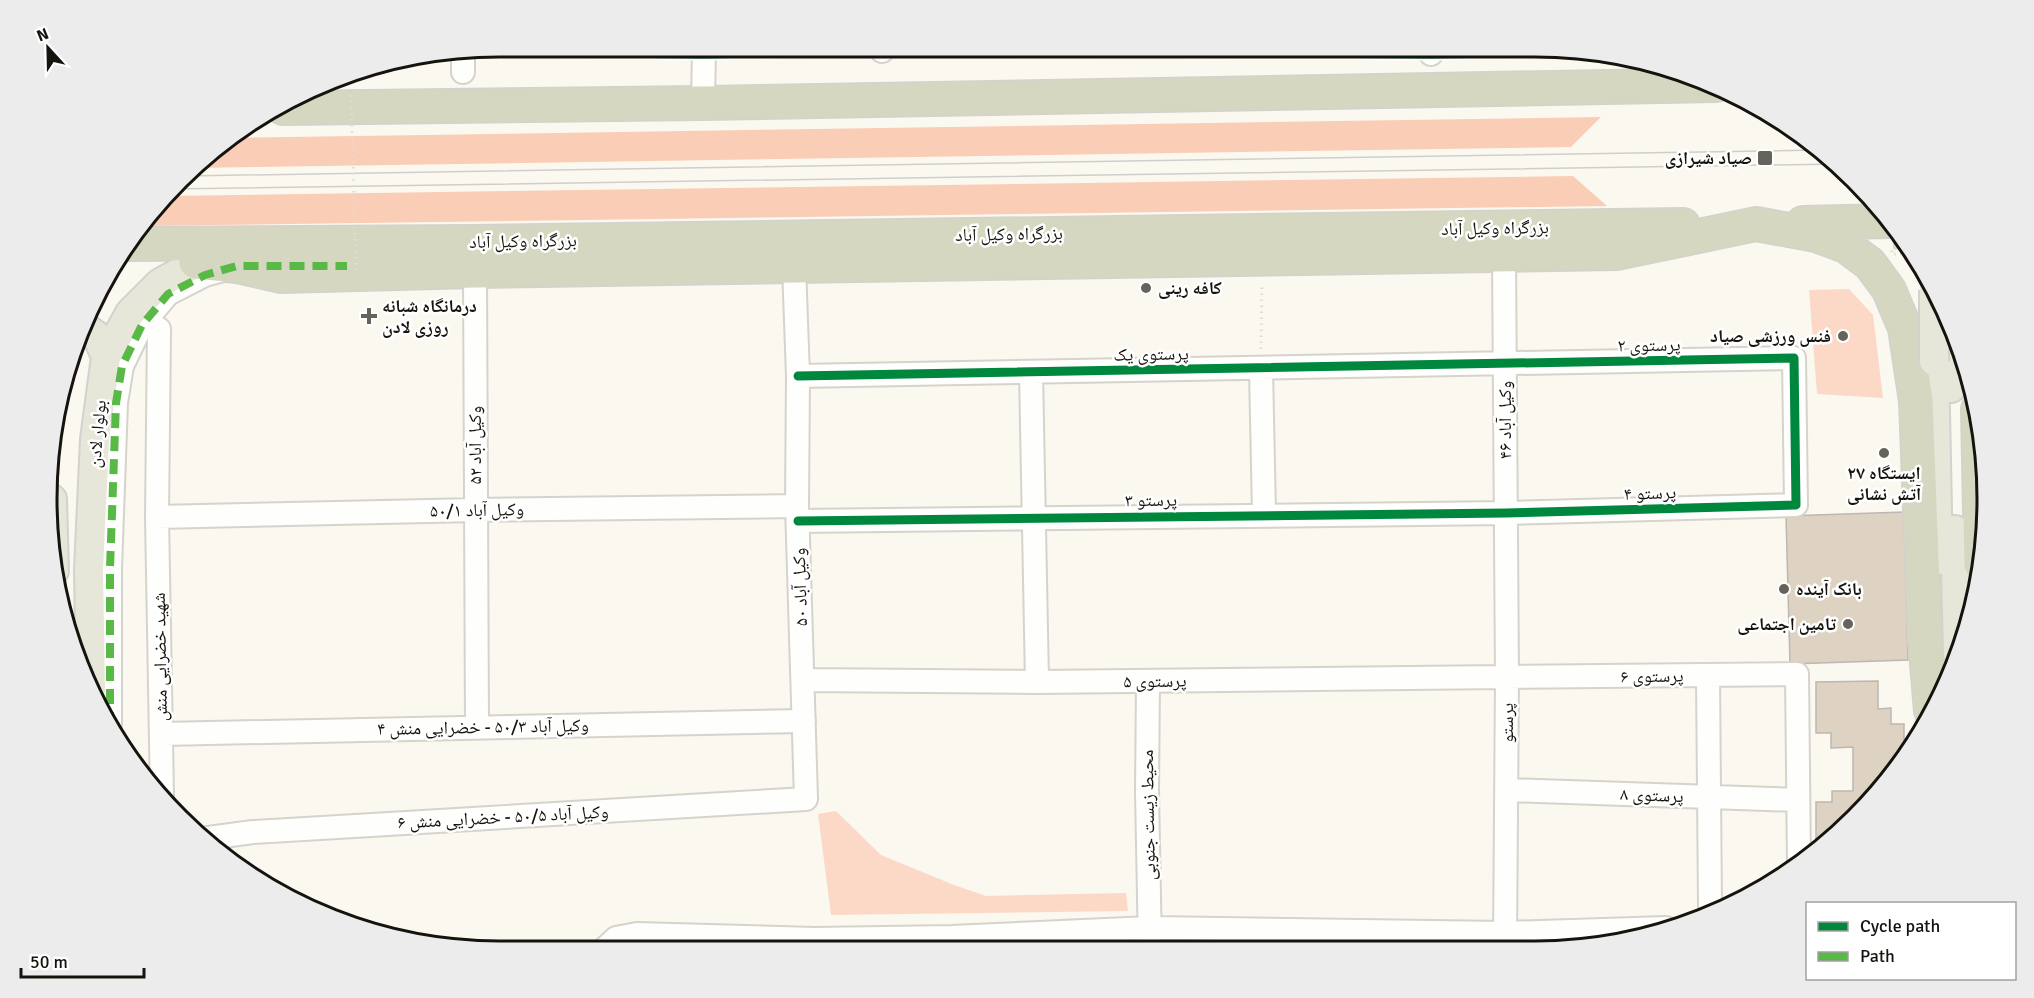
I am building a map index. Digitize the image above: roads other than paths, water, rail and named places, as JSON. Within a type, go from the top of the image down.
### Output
[{"type":"highway","points":[[295,107],[704,88],[1689,85]]},
{"type":"highway","points":[[196,262],[237,254],[281,276],[745,266],[1617,253],[1756,224],[1816,235],[1846,246],[1870,264],[1889,290],[1905,328],[1916,401],[1929,698]]},
{"type":"highway","name":"بزرگراه وکیل آباد","points":[[137,245],[237,254],[693,239],[1756,224],[1893,240]]},
{"type":"highway","points":[[693,239],[745,266]]},
{"type":"highway","points":[[1905,328],[1918,311],[1932,305]]},
{"type":"main road","name":"بولوار لادن","points":[[91,667],[89,569],[95,439],[106,357],[130,313],[160,283],[196,262]]},
{"type":"main road","points":[[1937,317],[1942,362],[1957,631]]},
{"type":"main road","points":[[90,331],[97,336],[106,357]]},
{"type":"main road","points":[[1938,678],[1942,362],[1947,339]]},
{"type":"street","points":[[704,57],[704,88]]},
{"type":"street","points":[[110,708],[110,568],[116,403],[122,366],[142,325],[168,294],[205,275],[237,254],[351,268]]},
{"type":"street","name":"۴۶ وکیل آباد","points":[[1504,255],[1506,513]]},
{"type":"street","name":"۵۰ وکیل آباد","points":[[794,266],[798,376],[797,513],[806,799]]},
{"type":"street","name":"۵۲ وکیل آباد","points":[[475,271],[477,726]]},
{"type":"street","name":"شهید خضرایی منش","points":[[159,329],[157,517],[162,784]]},
{"type":"street","name":"پرستوی ۲","points":[[1505,365],[1794,358],[1796,505]]},
{"type":"street","name":"پرستوی یک","points":[[798,376],[1505,365]]},
{"type":"street","points":[[1261,369],[1264,514]]},
{"type":"street","points":[[1031,372],[1037,682]]},
{"type":"street","name":"پرستو ۴","points":[[1506,513],[1796,505]]},
{"type":"street","name":"وکیل آباد ۵۰/۱","points":[[157,517],[475,510],[797,513]]},
{"type":"street","name":"پرستو ۳","points":[[797,513],[1034,518],[1506,513]]},
{"type":"street","name":"پرستو","points":[[1504,941],[1507,790],[1506,513]]},
{"type":"street","name":"پرستوی ۶","points":[[1507,678],[1797,674],[1798,800]]},
{"type":"street","points":[[1708,675],[1710,904]]},
{"type":"street","name":"پرستوی ۵","points":[[802,680],[1037,682],[1507,678]]},
{"type":"street","name":"محیط زیست جنوبی","points":[[1148,681],[1147,792],[1150,939]]},
{"type":"street","name":"وکیل آباد ۵۰/۳ - خضرایی منش ۴","points":[[162,734],[804,721]]},
{"type":"street","name":"پرستوی ۸","points":[[1507,790],[1798,800]]},
{"type":"street","name":"وکیل آباد ۵۰/۵ - خضرایی منش ۶","points":[[215,837],[253,832],[806,799]]},
{"type":"street","points":[[1798,800],[1799,854]]},
{"type":"street","points":[[1051,941],[1150,939],[1504,941],[1629,931]]},
{"type":"street","points":[[613,941],[616,938],[637,934],[883,941]]},
{"type":"tram line","points":[[198,176],[1807,150]]},
{"type":"tram line","points":[[184,189],[1823,164]]},
{"type":"place","name":"صیاد شیرازی","points":[[1765,158]]},
{"type":"place","name":"کافه رینی","points":[[1146,288]]},
{"type":"place","name":"درمانگاه شبانه روزی لادن","points":[[369,316]]},
{"type":"place","name":"فنس ورزشی صیاد","points":[[1843,336]]},
{"type":"place","name":"ایستگاه ۲۷ آتش نشانی","points":[[1884,453]]},
{"type":"place","name":"بانک آینده","points":[[1784,589]]},
{"type":"place","name":"تامین اجتماعی","points":[[1848,624]]}]
